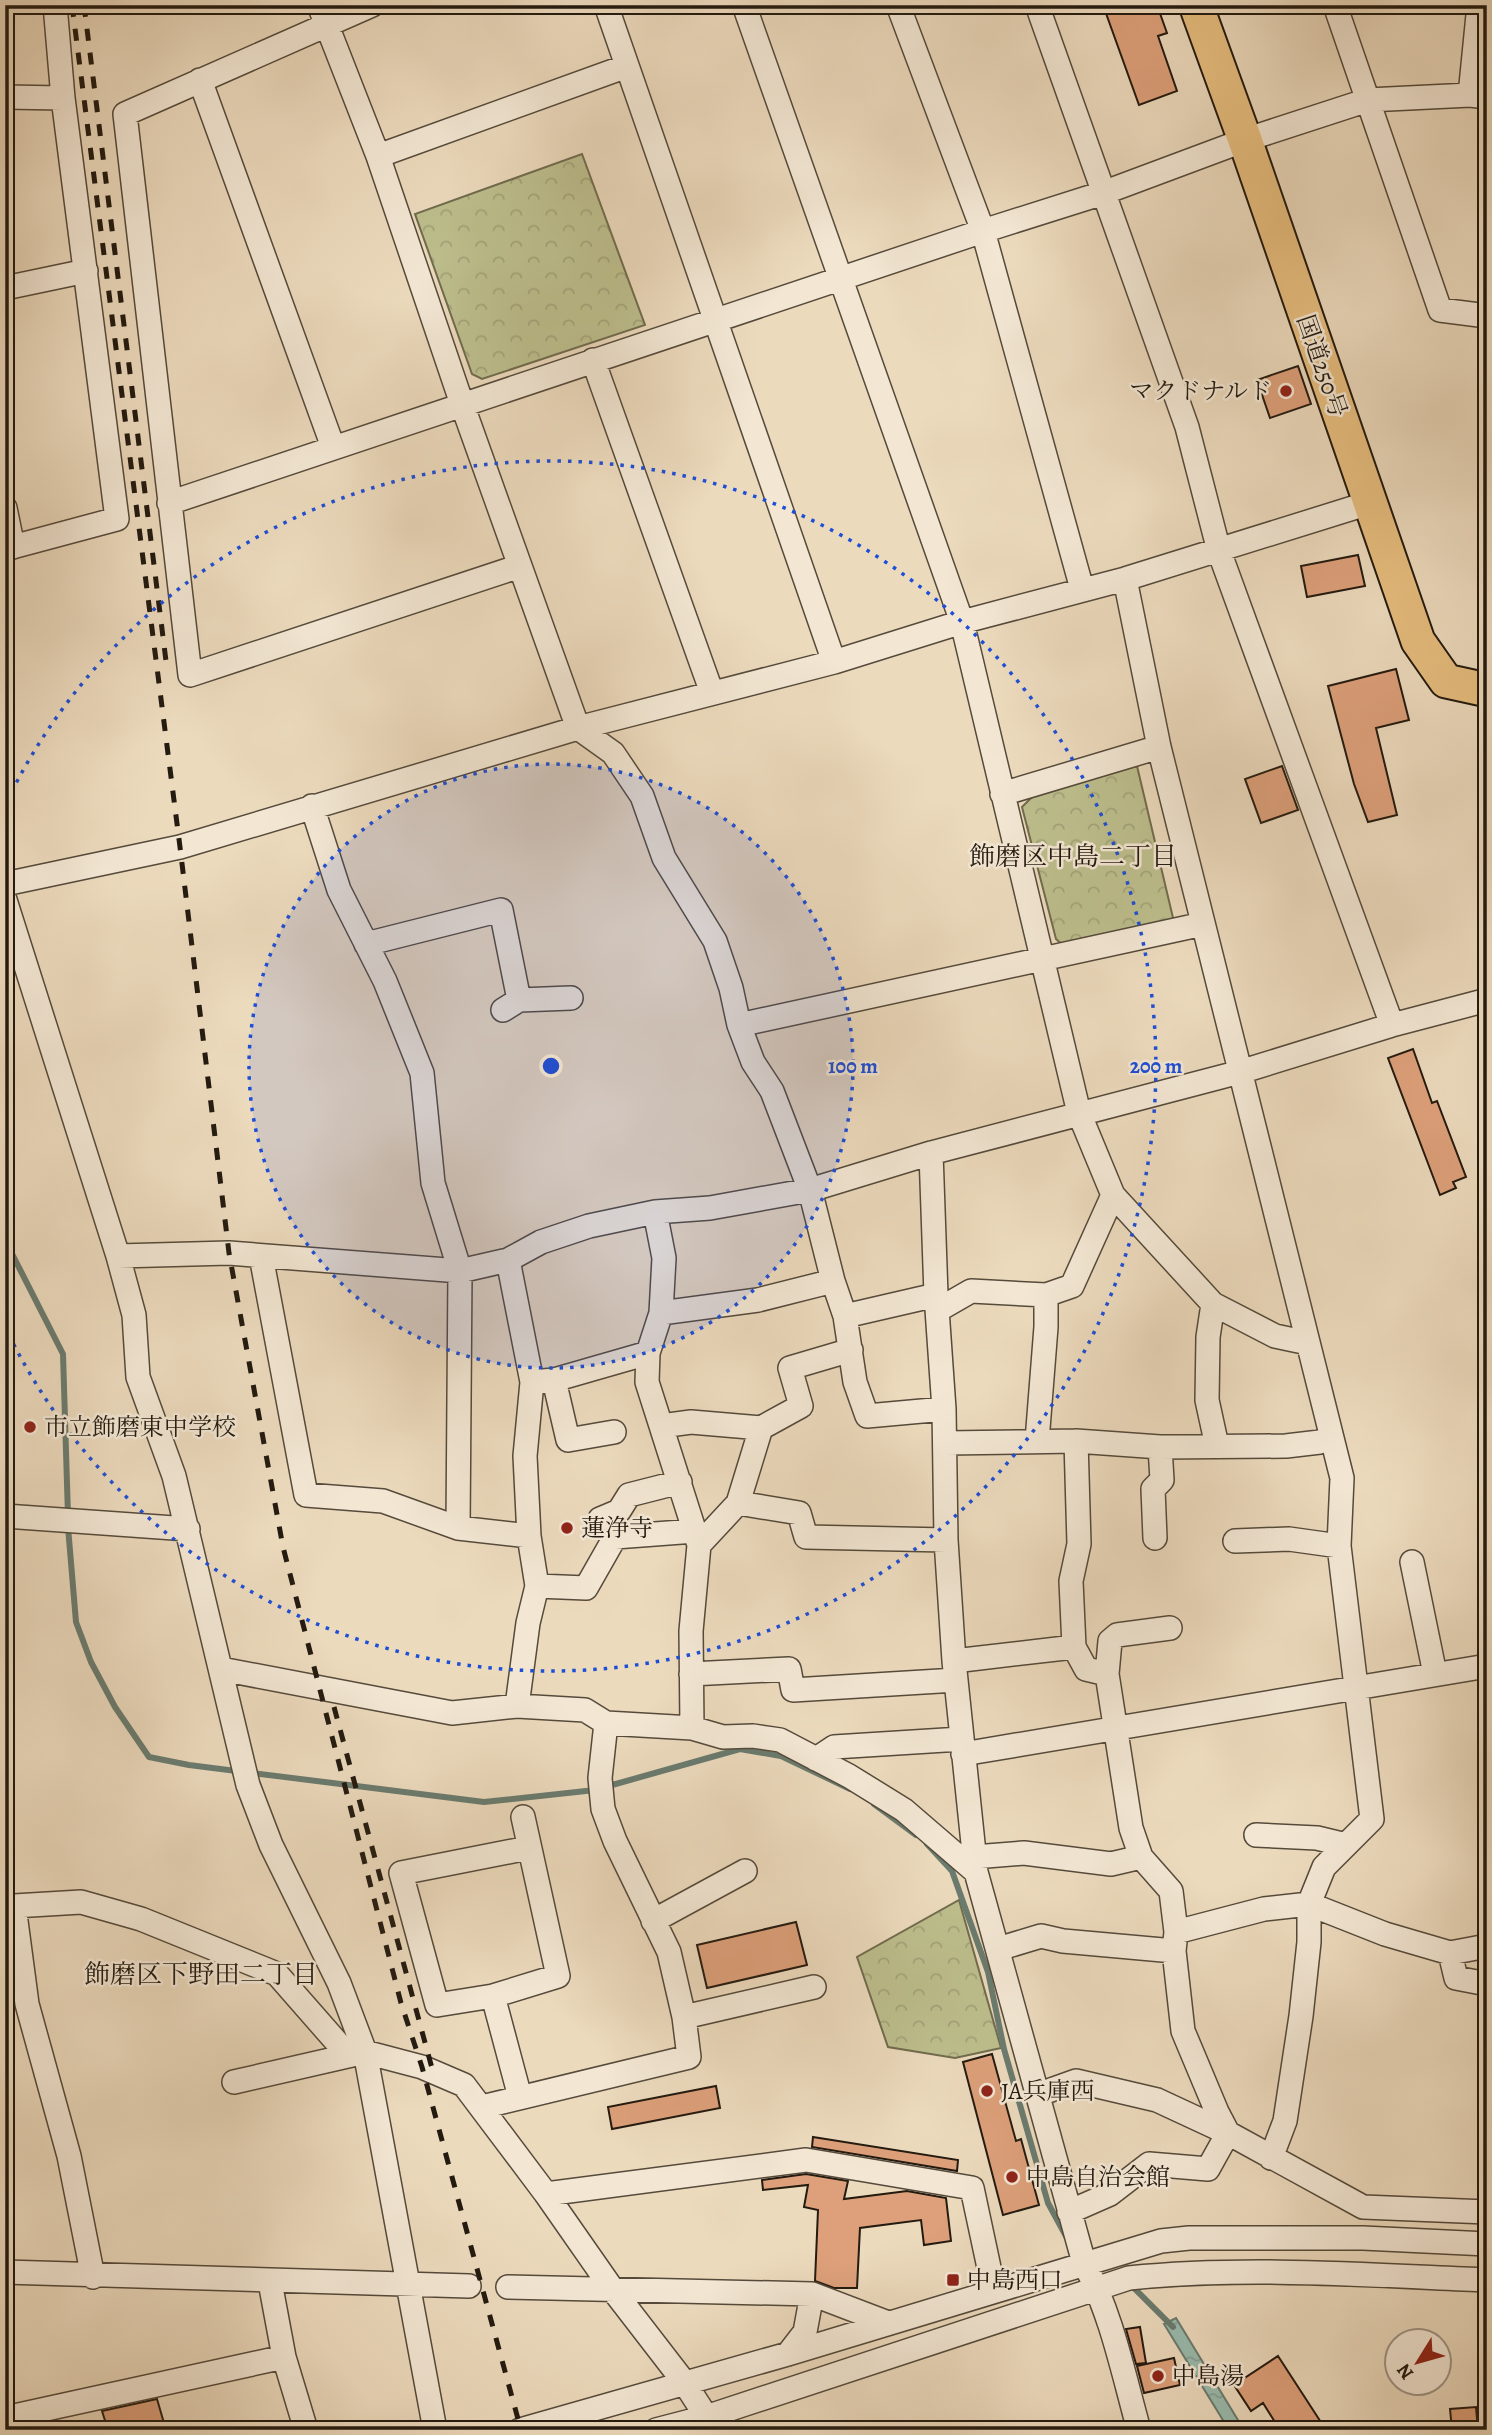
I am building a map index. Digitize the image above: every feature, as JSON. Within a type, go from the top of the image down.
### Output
[{"type":"highway","name":"国道250号","points":[[1196,5],[1418,641],[1446,681],[1487,690]]},
{"type":"street","points":[[5,508],[9,548],[117,519],[63,97],[55,5]]},
{"type":"street","points":[[372,5],[323,15],[201,80],[125,114],[190,675],[520,566]]},
{"type":"street","points":[[606,5],[834,662]]},
{"type":"street","points":[[744,5],[962,622],[1079,1113],[1113,1195],[1213,1304],[1275,1336],[1308,1343]]},
{"type":"street","points":[[898,5],[983,230],[1082,589]]},
{"type":"street","points":[[1037,5],[1187,427],[1219,551],[1392,1025]]},
{"type":"street","points":[[1335,5],[1440,310],[1487,316]]},
{"type":"street","points":[[169,503],[983,230],[1103,193],[1245,140],[1368,100],[1478,96],[1479,5]]},
{"type":"street","points":[[323,15],[378,156],[462,404],[578,728],[613,753],[642,796],[664,858],[715,941],[732,988],[739,1025],[753,1062],[772,1091],[810,1190],[833,1281],[845,1315],[855,1382],[867,1416],[944,1409]]},
{"type":"street","points":[[378,156],[627,66]]},
{"type":"street","points":[[201,80],[333,447]]},
{"type":"street","points":[[5,97],[63,97]]},
{"type":"street","points":[[5,288],[86,271]]},
{"type":"street","points":[[593,360],[712,693]]},
{"type":"street","points":[[5,884],[180,847],[578,728],[834,662],[962,622],[1125,579],[1369,503]]},
{"type":"street","points":[[1125,579],[1159,747],[1342,1478],[1339,1546],[1372,1819],[1324,1867],[1308,1904],[1309,1941],[1301,2016],[1284,2121],[1271,2158]]},
{"type":"street","points":[[1002,794],[1159,747]]},
{"type":"street","points":[[312,806],[339,890],[385,981],[422,1073],[433,1183],[460,1271],[458,1528]]},
{"type":"street","points":[[5,900],[118,1256],[134,1315],[138,1377],[174,1476],[248,1785],[271,1845],[339,1983],[408,2286],[435,2430]]},
{"type":"street","points":[[366,944],[501,910],[511,1005],[571,999]]},
{"type":"street","points":[[739,1025],[1203,924]]},
{"type":"street","points":[[118,1256],[229,1253],[460,1271],[508,1260],[553,1238],[590,1226],[654,1212],[710,1208],[810,1190],[931,1153],[1240,1072],[1392,1025],[1487,1000]]},
{"type":"street","points":[[931,1153],[946,1443],[946,1539],[955,1671],[975,1865],[1069,2212],[1084,2263],[1107,2316],[1139,2430]]},
{"type":"street","points":[[845,1315],[937,1303],[971,1291],[1046,1295],[1072,1286],[1113,1195]]},
{"type":"street","points":[[654,1212],[664,1258],[661,1313],[649,1353],[647,1382],[697,1538],[691,1631],[692,1728]]},
{"type":"street","points":[[261,1256],[306,1495],[383,1501],[458,1528],[529,1536]]},
{"type":"street","points":[[508,1260],[543,1381],[568,1440],[614,1432]]},
{"type":"street","points":[[661,1313],[758,1300],[833,1281]]},
{"type":"street","points":[[1037,1441],[1046,1295]]},
{"type":"street","points":[[1213,1304],[1208,1337],[1207,1401],[1217,1446]]},
{"type":"street","points":[[661,1426],[691,1422],[761,1428],[801,1406],[790,1368],[850,1350]]},
{"type":"street","points":[[543,1381],[649,1353]]},
{"type":"street","points":[[517,1706],[528,1623],[537,1586],[529,1536],[525,1456],[543,1381]]},
{"type":"street","points":[[537,1586],[586,1588],[615,1537],[697,1538],[738,1503],[761,1428]]},
{"type":"street","points":[[946,1443],[1076,1441],[1160,1447],[1286,1446],[1320,1442],[1331,1436]]},
{"type":"street","points":[[1076,1441],[1079,1544],[1071,1581],[1073,1647],[1086,1669],[1107,1674]]},
{"type":"street","points":[[1155,1538],[1153,1489],[1162,1480],[1160,1447]]},
{"type":"street","points":[[600,1519],[619,1511],[629,1496],[680,1482]]},
{"type":"street","points":[[738,1503],[799,1513],[806,1537],[946,1539]]},
{"type":"street","points":[[5,1516],[188,1529]]},
{"type":"street","points":[[1236,1541],[1289,1539],[1339,1546]]},
{"type":"street","points":[[1412,1562],[1434,1674]]},
{"type":"street","points":[[1170,1628],[1117,1635],[1110,1641],[1107,1674],[1131,1828],[1141,1857],[1171,1891],[1183,2031],[1228,2133]]},
{"type":"street","points":[[691,1674],[789,1669],[793,1690],[955,1671],[1073,1647]]},
{"type":"street","points":[[816,1759],[834,1746],[962,1746],[1115,1728],[1487,1666]]},
{"type":"street","points":[[221,1669],[452,1713],[517,1706],[585,1710],[606,1723],[692,1728],[723,1737],[752,1736],[780,1740],[849,1776],[904,1810],[975,1865]]},
{"type":"street","points":[[482,2107],[689,2057],[684,2017],[669,1952],[615,1841],[603,1809],[601,1786],[606,1723]]},
{"type":"street","points":[[523,1817],[558,1976],[493,1996],[437,2005],[401,1873],[528,1848]]},
{"type":"street","points":[[1256,1835],[1317,1838],[1346,1845]]},
{"type":"street","points":[[975,1865],[1024,1853],[1111,1864],[1141,1857]]},
{"type":"street","points":[[653,1921],[745,1871]]},
{"type":"street","points":[[93,2277],[69,2156],[27,2004],[14,1906],[81,1902],[141,1919],[277,1974],[356,2054]]},
{"type":"street","points":[[998,1949],[1041,1936],[1063,1941],[1175,1942],[1264,1909],[1308,1904],[1385,1934],[1450,1953],[1487,1946]]},
{"type":"street","points":[[1450,1953],[1456,1978],[1487,1984]]},
{"type":"street","points":[[684,2017],[814,1987]]},
{"type":"street","points":[[493,1996],[520,2097]]},
{"type":"street","points":[[234,2082],[356,2054],[422,2067],[464,2085],[546,2194],[613,2290],[684,2382],[710,2423]]},
{"type":"street","points":[[1037,2095],[1076,2081],[1157,2100],[1228,2133],[1363,2207],[1487,2212]]},
{"type":"street","points":[[1069,2212],[1110,2194],[1149,2164],[1208,2169],[1228,2133]]},
{"type":"street","points":[[546,2194],[806,2160],[972,2188],[994,2291]]},
{"type":"street","points":[[1363,2207],[1363,2238]]},
{"type":"street","points":[[520,2430],[788,2354],[1161,2241],[1189,2238],[1363,2238],[1487,2244]]},
{"type":"street","points":[[1084,2263],[1099,2272],[1129,2278]]},
{"type":"street","points":[[5,2272],[93,2277],[468,2286]]},
{"type":"street","points":[[1052,2273],[1073,2274],[1085,2278],[1097,2288]]},
{"type":"street","points":[[656,2430],[710,2423],[1129,2278],[1166,2274],[1313,2273],[1487,2280]]},
{"type":"street","points":[[270,2282],[284,2357],[306,2430]]},
{"type":"street","points":[[508,2287],[812,2294],[888,2323]]},
{"type":"street","points":[[788,2354],[805,2332],[812,2294]]},
{"type":"street","points":[[5,2418],[284,2357]]},
{"type":"green space","points":[[582,154],[645,325],[482,379],[472,374],[415,214]]},
{"type":"green space","points":[[1137,766],[1174,922],[1066,948],[1056,939],[1022,807],[1033,796]]},
{"type":"green space","points":[[959,1900],[1001,2048],[955,2058],[888,2047],[857,1957]]},
{"type":"water","points":[[1176,2318],[1244,2430],[1229,2430],[1164,2324]]},
{"type":"building","points":[[1103,5],[1157,5],[1167,33],[1158,36],[1177,91],[1139,105]]},
{"type":"building","points":[[1298,366],[1311,404],[1270,418],[1257,380]]},
{"type":"building","points":[[1358,555],[1365,586],[1307,597],[1301,566]]},
{"type":"building","points":[[1396,669],[1409,720],[1376,728],[1397,815],[1368,822],[1354,784],[1328,686]]},
{"type":"building","points":[[1282,766],[1298,810],[1261,823],[1245,779]]},
{"type":"building","points":[[1413,1049],[1432,1103],[1437,1101],[1466,1177],[1453,1182],[1456,1188],[1440,1195],[1388,1058]]},
{"type":"building","points":[[796,1922],[807,1965],[707,1988],[697,1945]]},
{"type":"building","points":[[992,2054],[1016,2141],[1021,2139],[1039,2205],[1003,2215],[963,2062]]},
{"type":"building","points":[[716,2086],[720,2108],[612,2129],[608,2107]]},
{"type":"building","points":[[813,2137],[958,2160],[957,2171],[812,2147]]},
{"type":"building","points":[[806,2174],[848,2181],[844,2199],[907,2191],[946,2198],[951,2241],[924,2245],[921,2220],[860,2228],[857,2288],[834,2288],[815,2281],[818,2210],[804,2207],[808,2185],[763,2190],[762,2180]]},
{"type":"building","points":[[1140,2327],[1146,2363],[1136,2364],[1126,2329]]},
{"type":"building","points":[[1278,2356],[1326,2430],[1280,2430],[1263,2403],[1251,2411],[1234,2385]]},
{"type":"building","name":"中島湯","points":[[1174,2358],[1180,2385],[1144,2393],[1137,2366]]},
{"type":"building","points":[[157,2399],[166,2430],[108,2430],[102,2411]]},
{"type":"building","points":[[1476,2407],[1478,2430],[1452,2430],[1450,2409]]},
{"type":"waterway","points":[[5,1240],[63,1354],[68,1516]]},
{"type":"waterway","points":[[68,1527],[76,1622],[91,1662],[115,1707],[149,1757],[189,1765],[484,1802],[595,1790]]},
{"type":"waterway","points":[[605,1787],[740,1749],[781,1756],[850,1789]]},
{"type":"waterway","points":[[874,1804],[916,1835]]},
{"type":"waterway","points":[[927,1844],[952,1871],[988,1972],[1004,2049],[1048,2203],[1067,2238]]},
{"type":"waterway","points":[[1129,2283],[1173,2327]]},
{"type":"railway","points":[[72,5],[229,1253],[283,1547],[401,2003],[422,2067],[521,2430]]},
{"type":"railway","points":[[84,5],[167,669]]},
{"type":"railway","points":[[334,1707],[433,2072]]},
{"type":"place","name":"マクドナルド","points":[[1286,391]]},
{"type":"place","name":"市立飾磨東中学校","points":[[30,1427]]},
{"type":"place","name":"蓮浄寺","points":[[567,1528]]},
{"type":"place","name":"JA兵庫西","points":[[987,2091]]},
{"type":"place","name":"中島自治会館","points":[[1012,2177]]},
{"type":"place","name":"中島西口","points":[[953,2280]]},
{"type":"place","name":"中島湯","points":[[1158,2376]]},
{"type":"district","name":"飾磨区中島二丁目","points":[[1073,856]]},
{"type":"district","name":"飾磨区下野田二丁目","points":[[201,1974]]}]
